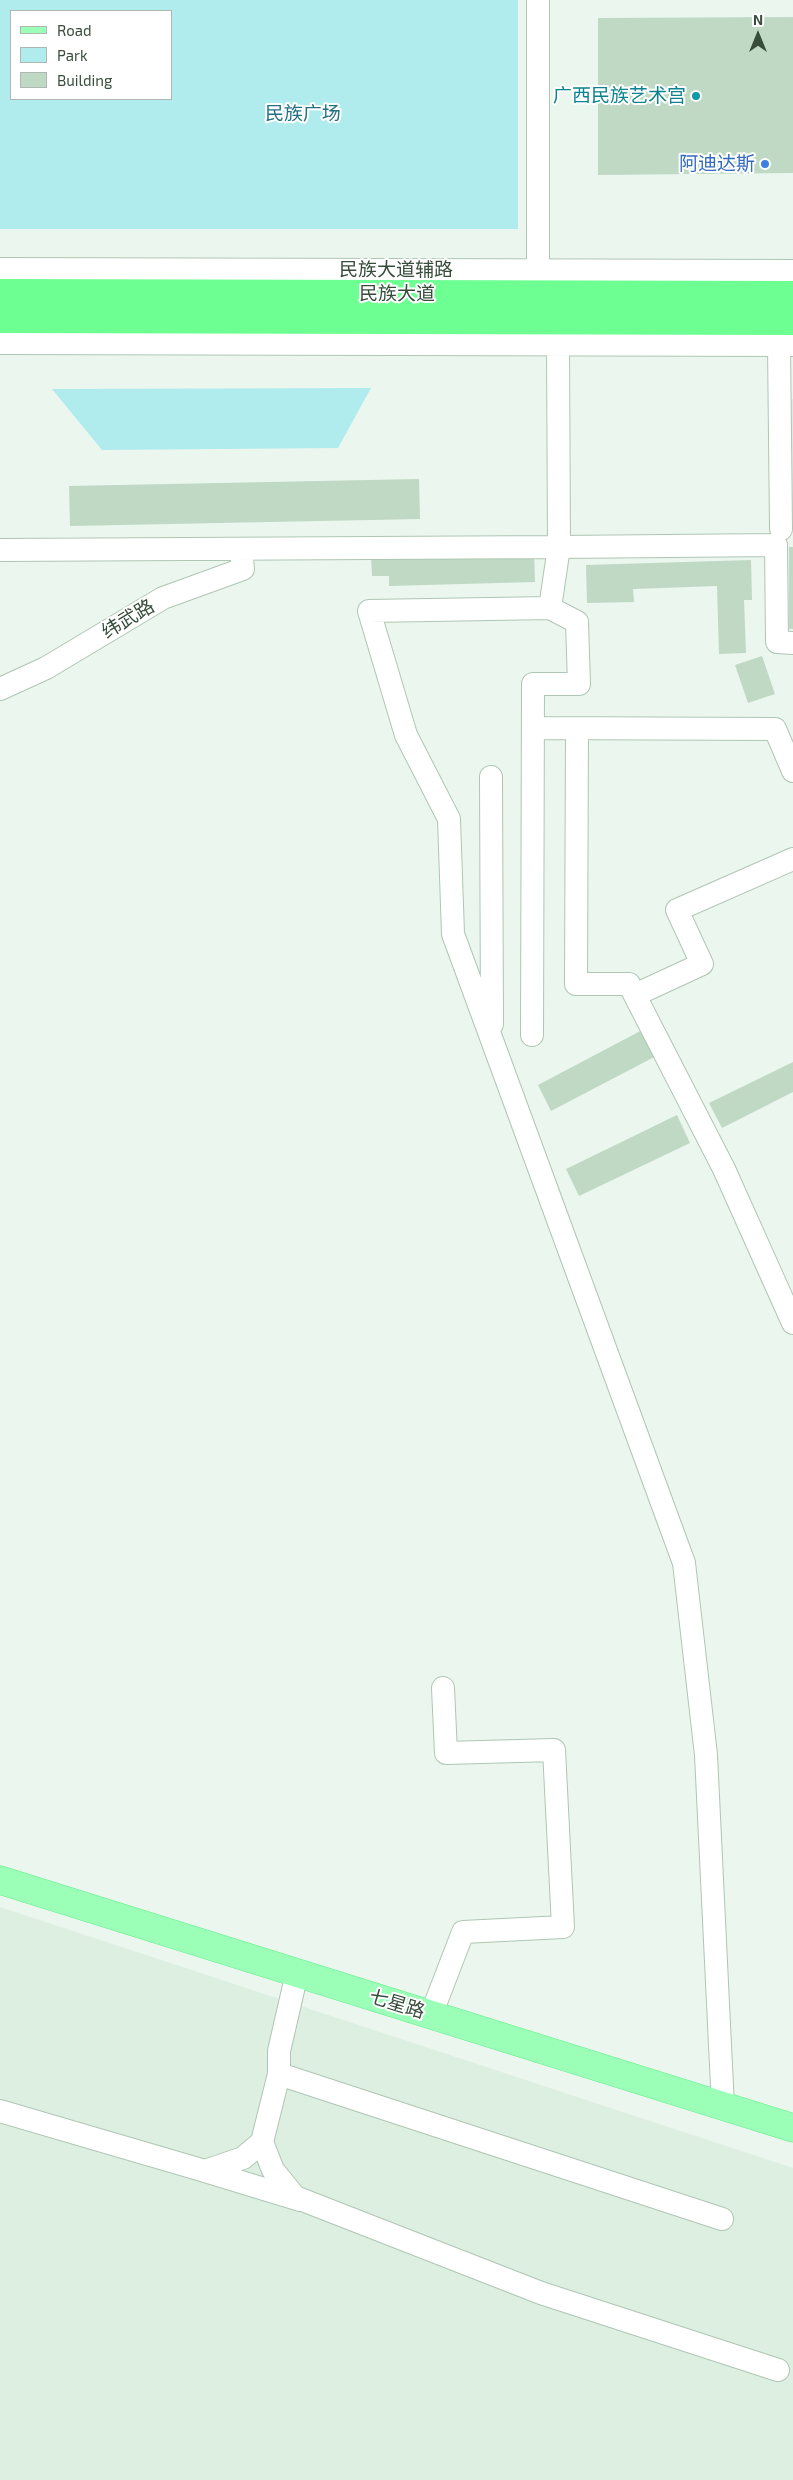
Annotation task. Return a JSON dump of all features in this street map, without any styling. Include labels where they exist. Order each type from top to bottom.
[{"type":"highway","name":"民族大道","points":[[0,293],[793,295]]},
{"type":"highway","name":"民族大道","points":[[0,319],[793,321]]},
{"type":"main road","name":"七星路","points":[[0,1880],[793,2128]]},
{"type":"street","points":[[538,0],[538,271]]},
{"type":"street","name":"民族大道辅路","points":[[0,269],[793,271]]},
{"type":"street","points":[[0,343],[786,345],[783,534],[777,642],[793,643]]},
{"type":"street","points":[[550,608],[559,548],[558,344]]},
{"type":"street","points":[[0,550],[559,548],[783,534]]},
{"type":"street","name":"纬武路","points":[[0,689],[46,668],[163,598],[242,569],[242,549]]},
{"type":"street","points":[[532,1035],[533,684],[579,684],[577,622],[550,608],[369,611],[406,735],[449,819],[453,934],[684,1562],[706,1755],[723,2107]]},
{"type":"street","points":[[533,728],[775,729],[793,771]]},
{"type":"street","points":[[577,729],[576,984],[629,984],[724,1169],[793,1323]]},
{"type":"street","points":[[491,777],[492,1040]]},
{"type":"street","points":[[635,995],[702,964],[677,910],[793,859]]},
{"type":"street","points":[[431,2015],[463,1932],[563,1927],[554,1750],[446,1753],[443,1688]]},
{"type":"street","points":[[297,1973],[279,2051],[279,2074],[262,2142],[273,2170],[295,2197],[541,2292],[778,2370]]},
{"type":"street","points":[[279,2074],[722,2219]]},
{"type":"street","points":[[0,2111],[313,2204]]},
{"type":"street","points":[[205,2171],[243,2158],[262,2142]]},
{"type":"shaded area","points":[[789,399],[793,399],[793,514],[790,514]]},
{"type":"shaded area","points":[[0,1907],[793,2168],[793,2480],[0,2480]]},
{"type":"green space","name":"民族广场","points":[[0,0],[518,0],[518,229],[0,229]]},
{"type":"green space","points":[[371,388],[338,448],[102,450],[52,389]]},
{"type":"building","name":"广西民族艺术宫","points":[[793,17],[793,173],[598,175],[598,18]]},
{"type":"building","points":[[419,479],[420,519],[70,526],[69,486]]},
{"type":"building","points":[[789,547],[793,547],[793,629],[789,629]]},
{"type":"building","points":[[534,551],[535,582],[389,586],[389,576],[372,576],[371,555]]},
{"type":"building","points":[[751,560],[752,600],[744,600],[746,653],[719,654],[717,586],[633,589],[634,602],[587,603],[586,565]]},
{"type":"building","points":[[762,656],[775,694],[748,703],[735,665]]},
{"type":"building","points":[[646,1028],[660,1054],[551,1111],[538,1085]]},
{"type":"building","points":[[793,1062],[793,1092],[722,1128],[709,1103]]},
{"type":"building","points":[[677,1115],[690,1143],[579,1196],[566,1169]]},
{"type":"place","name":"广西民族艺术宫","points":[[696,96]]},
{"type":"place","name":"阿迪达斯","points":[[765,164]]}]
